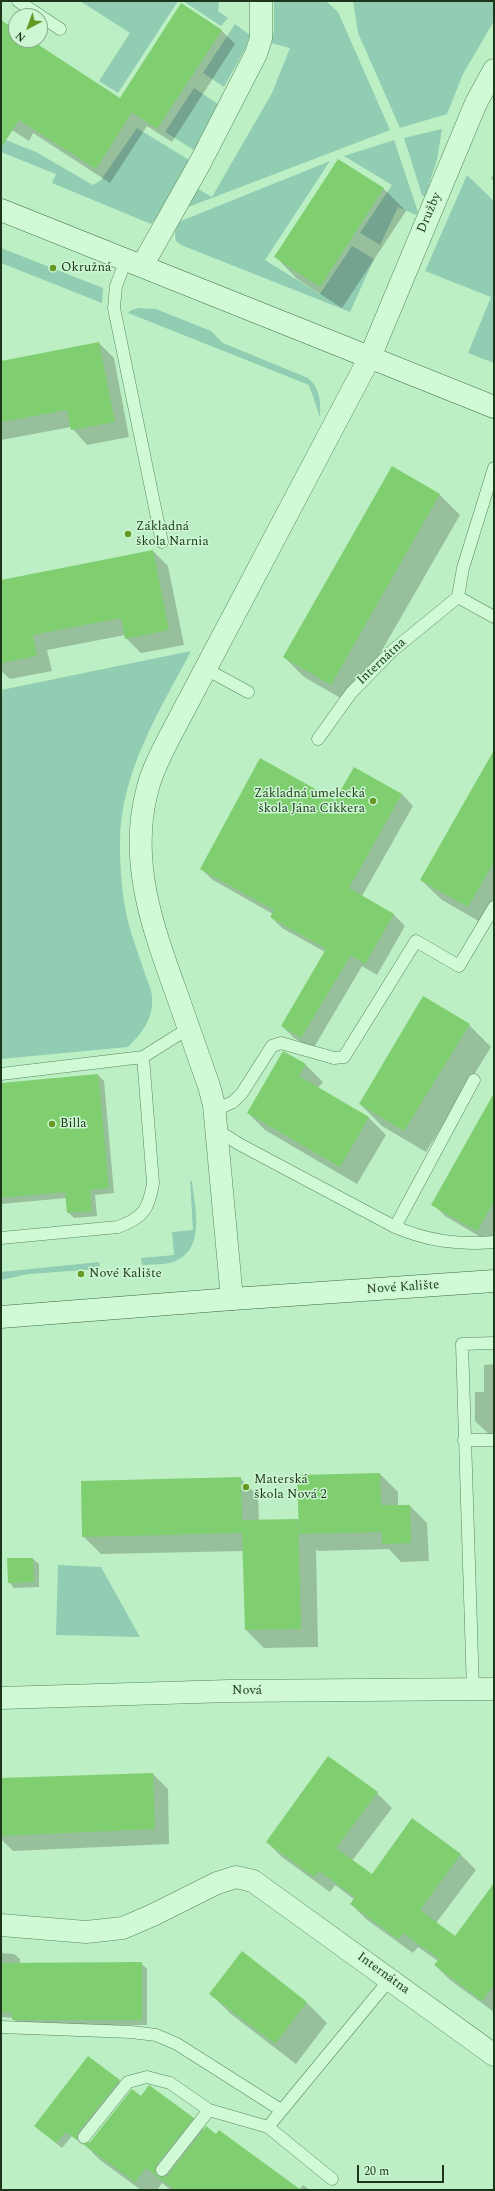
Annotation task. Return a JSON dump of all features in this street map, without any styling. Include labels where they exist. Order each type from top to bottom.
[{"type":"street","points":[[134,263],[201,161],[256,54],[261,38],[261,1]]},
{"type":"street","name":"Družby","points":[[232,1299],[216,1120],[209,1086],[151,923],[141,870],[140,834],[147,790],[155,766],[370,357],[476,103],[494,70]]},
{"type":"street","points":[[1,210],[494,407]]},
{"type":"street","name":"Nové Kalište","points":[[1,1317],[232,1299],[494,1282]]},
{"type":"street","name":"Nová","points":[[1,1698],[229,1691],[484,1690]]},
{"type":"street","name":"Internátna","points":[[1,1925],[86,1932],[123,1928],[153,1915],[217,1883],[236,1877],[253,1881],[272,1893],[494,2055]]},
{"type":"lane","points":[[18,1],[60,29]]},
{"type":"lane","points":[[134,263],[116,286],[114,308],[162,542]]},
{"type":"lane","points":[[494,468],[463,568],[458,597],[494,617]]},
{"type":"lane","name":"Internátna","points":[[318,738],[351,692],[392,651],[458,597]]},
{"type":"lane","points":[[206,670],[248,692]]},
{"type":"lane","points":[[494,906],[459,966],[416,941],[344,1057],[334,1058],[281,1043],[272,1046],[242,1093],[216,1120],[239,1144],[394,1227],[417,1237],[464,1244],[494,1242]]},
{"type":"lane","points":[[1,1074],[143,1057],[189,1028]]},
{"type":"lane","points":[[1,1238],[118,1227],[133,1221],[143,1213],[150,1199],[153,1183],[143,1057]]},
{"type":"lane","points":[[394,1227],[474,1080]]},
{"type":"lane","points":[[484,1690],[464,1440],[462,1344],[494,1343]]},
{"type":"lane","points":[[464,1440],[494,1440]]},
{"type":"lane","points":[[268,2127],[390,1979]]},
{"type":"lane","points":[[1,2027],[131,2032],[156,2036],[177,2044],[281,2110]]},
{"type":"lane","points":[[84,2137],[128,2082],[147,2077],[170,2083],[209,2110],[268,2127],[332,2179]]},
{"type":"lane","points":[[162,2170],[209,2110]]},
{"type":"green space","points":[[80,1],[178,1],[118,93],[99,81],[130,33]]},
{"type":"green space","points":[[183,1],[219,1],[218,11],[228,18],[221,26]]},
{"type":"green space","points":[[274,1],[326,1],[338,12],[390,130],[183,209],[195,187],[212,197],[272,93],[290,48],[271,43],[274,31]]},
{"type":"green space","points":[[353,1],[494,1],[494,21],[463,74],[447,114],[400,128],[358,33]]},
{"type":"green space","points":[[235,24],[250,35],[245,49],[224,87],[203,73]]},
{"type":"green space","points":[[194,88],[218,104],[194,150],[165,132]]},
{"type":"green space","points":[[137,128],[189,160],[158,216],[151,224],[52,183],[56,174],[1,152],[1,138],[36,152],[93,185],[101,180]]},
{"type":"green space","points":[[442,129],[437,160],[425,197],[422,195],[404,138]]},
{"type":"green space","points":[[394,140],[418,212],[416,215],[398,207],[380,245],[360,233],[392,185],[344,156]]},
{"type":"green space","points":[[330,161],[265,260],[320,294],[352,246],[374,259],[350,312],[181,245],[176,241],[175,235],[177,226],[181,221]]},
{"type":"green space","points":[[467,175],[494,201],[494,363],[468,353],[491,297],[425,271]]},
{"type":"green space","points":[[1,248],[103,288],[102,303],[1,263]]},
{"type":"green space","points":[[139,308],[156,309],[211,331],[223,343],[308,378],[315,386],[319,396],[320,417],[309,385],[128,313],[131,310]]},
{"type":"green space","points":[[191,651],[154,720],[134,768],[122,817],[120,853],[126,912],[152,997],[151,1012],[146,1025],[128,1047],[1,1059],[1,690]]},
{"type":"green space","points":[[190,1180],[192,1182],[195,1204],[196,1228],[194,1240],[189,1250],[182,1258],[170,1263],[142,1265],[141,1258],[174,1255],[172,1232],[193,1230]]},
{"type":"green space","points":[[99,1262],[100,1269],[28,1274],[1,1280],[1,1272]]},
{"type":"green space","points":[[58,1565],[101,1567],[140,1637],[56,1635]]},
{"type":"building","points":[[181,3],[222,30],[157,129],[132,112],[96,169],[19,120],[1,148],[1,20],[8,25],[8,48],[43,48],[120,98]]},
{"type":"building","points":[[338,159],[384,188],[320,287],[274,257]]},
{"type":"building","points":[[99,342],[115,422],[71,430],[67,410],[1,422],[1,361]]},
{"type":"building","points":[[392,466],[440,494],[331,685],[283,657]]},
{"type":"building","points":[[153,550],[169,630],[125,639],[121,618],[33,635],[37,656],[1,663],[1,580]]},
{"type":"building","points":[[494,750],[494,862],[468,907],[420,880]]},
{"type":"building","points":[[260,758],[335,800],[354,767],[402,794],[349,888],[394,914],[365,964],[351,955],[301,1038],[281,1026],[326,949],[270,917],[274,910],[200,869]]},
{"type":"building","points":[[423,996],[470,1024],[404,1131],[359,1104]]},
{"type":"building","points":[[283,1051],[306,1064],[299,1076],[369,1117],[340,1167],[247,1113]]},
{"type":"building","name":"Billa","points":[[98,1074],[109,1188],[90,1190],[92,1211],[67,1213],[65,1192],[1,1198],[1,1083]]},
{"type":"building","points":[[494,1093],[494,1202],[477,1231],[431,1205]]},
{"type":"building","points":[[380,1473],[381,1505],[410,1505],[411,1543],[382,1544],[382,1532],[299,1534],[297,1475]]},
{"type":"building","points":[[241,1477],[242,1520],[298,1519],[301,1629],[245,1630],[242,1533],[82,1537],[81,1481]]},
{"type":"building","points":[[7,1558],[33,1558],[34,1582],[8,1583]]},
{"type":"building","points":[[328,1756],[378,1792],[336,1848],[372,1874],[412,1818],[461,1854],[420,1910],[455,1936],[494,1883],[494,1985],[482,2001],[434,1965],[439,1959],[403,1933],[398,1939],[350,1904],[355,1897],[319,1871],[314,1877],[266,1842]]},
{"type":"building","points":[[153,1773],[155,1829],[1,1836],[1,1778]]},
{"type":"building","points":[[242,1951],[307,2002],[275,2044],[209,1994]]},
{"type":"building","points":[[142,1962],[142,2020],[12,2020],[12,2012],[1,2012],[1,1963]]},
{"type":"building","points":[[88,2056],[120,2080],[78,2132],[77,2140],[66,2132],[56,2143],[34,2126]]},
{"type":"building","points":[[149,2085],[194,2118],[156,2165],[155,2172],[158,2176],[164,2177],[168,2175],[206,2126],[216,2134],[219,2130],[301,2190],[175,2190],[146,2168],[135,2182],[83,2144],[90,2142],[132,2089],[141,2096]]},
{"type":"place","name":"Okružná","points":[[53,268]]},
{"type":"place","name":"Základná škola Narnia","points":[[128,534]]},
{"type":"place","name":"Základná umelecká škola Jána Cikkera","points":[[373,801]]},
{"type":"place","name":"Billa","points":[[52,1124]]},
{"type":"place","name":"Nové Kalište","points":[[81,1274]]},
{"type":"place","name":"Materská škola Nová 2","points":[[246,1487]]}]
